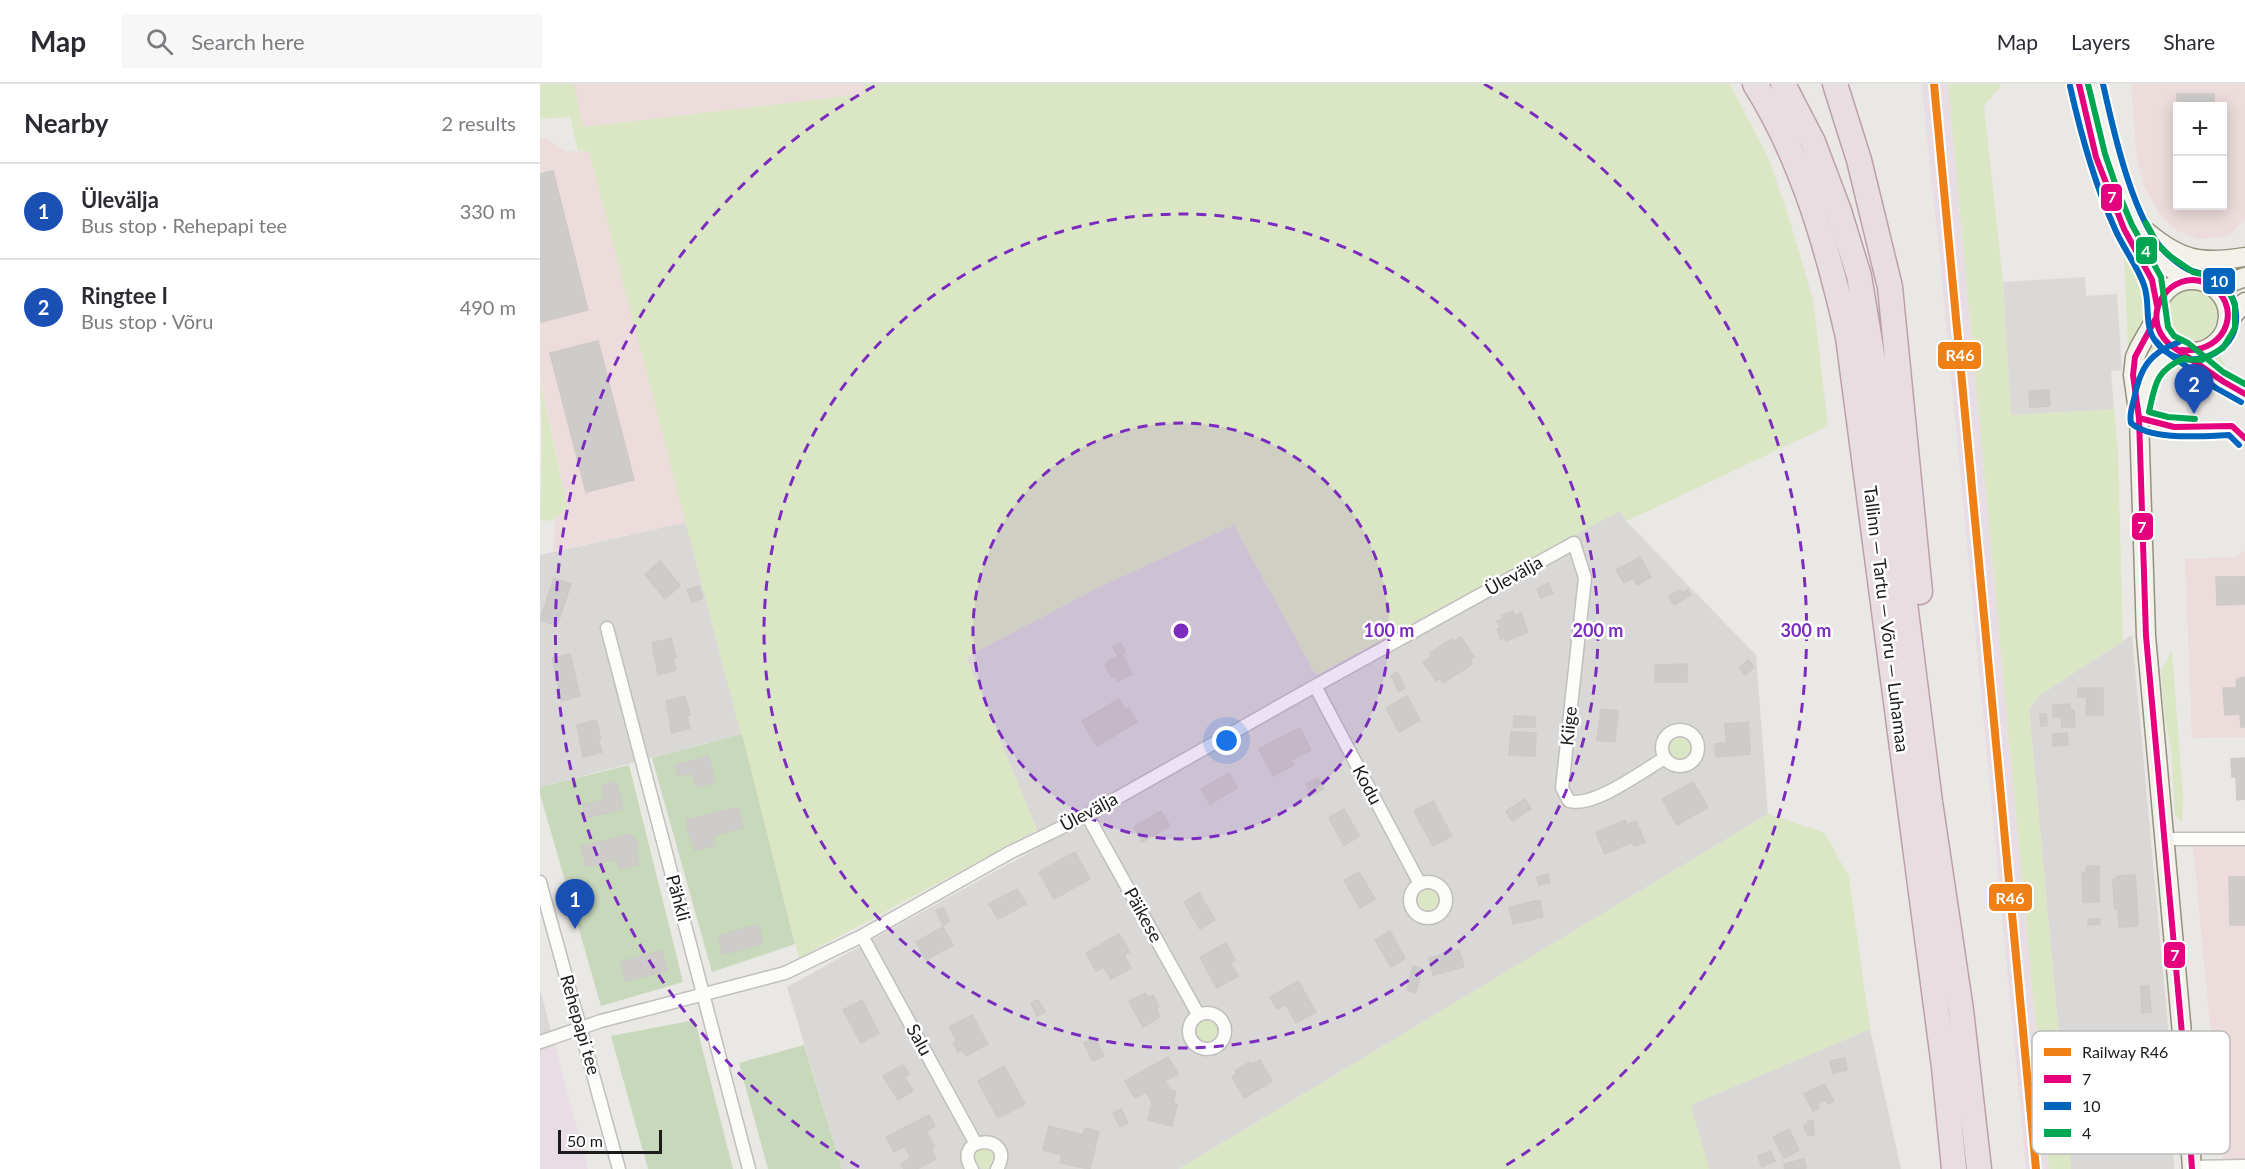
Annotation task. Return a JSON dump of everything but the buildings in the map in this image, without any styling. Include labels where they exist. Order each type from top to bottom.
[{"type":"highway","name":"Tallinn — Tartu — Võru — Luhamaa","points":[[1755,84],[1791,154],[1812,208],[1833,271],[1848,337],[1938,1021],[1954,1169]]},
{"type":"highway","name":"Tallinn — Tartu — Võru — Luhamaa","points":[[1783,84],[1813,142],[1839,211],[1859,276],[1879,396],[1930,802],[1961,1010],[1979,1169]]},
{"type":"highway","points":[[1835,84],[1859,160],[1890,287],[1937,781],[1930,802]]},
{"type":"street","points":[[2079,84],[2100,167],[2124,228],[2152,280],[2156,312],[2163,338],[2182,350],[2194,352],[2211,346],[2220,337],[2227,322],[2245,302]]},
{"type":"street","points":[[2094,84],[2104,131],[2136,223],[2151,250],[2165,264],[2189,280],[2209,285],[2224,285],[2245,277]]},
{"type":"street","points":[[2136,223],[2166,248],[2181,255],[2219,262],[2245,257]]},
{"type":"street","points":[[2182,1031],[2146,636],[2139,418],[2133,375],[2135,357],[2169,288],[2189,280]]},
{"type":"street","points":[[2209,285],[2224,300],[2227,322]]},
{"type":"street","points":[[2139,418],[2144,394],[2153,370],[2160,361],[2182,350]]},
{"type":"street","name":"Ülevälja","points":[[540,1042],[581,1027],[785,973],[862,936],[1009,853],[1087,815],[1574,543]]},
{"type":"street","name":"Kiige","points":[[1574,543],[1585,578],[1562,788],[1569,801],[1576,803],[1585,801],[1599,796],[1665,758]]},
{"type":"street","name":"Pähkli","points":[[607,628],[749,1169]]},
{"type":"street","name":"Kodu","points":[[1315,686],[1420,884]]},
{"type":"street","name":"Päikese","points":[[1087,815],[1198,1014]]},
{"type":"street","points":[[2163,839],[2245,839]]},
{"type":"street","name":"Rehepapi tee","points":[[540,882],[619,1169]]},
{"type":"street","name":"Salu","points":[[862,936],[976,1144]]},
{"type":"street","points":[[972,1169],[968,1158],[969,1152],[976,1144],[987,1142],[997,1147],[1001,1157],[997,1169]]},
{"type":"street","points":[[2192,1168],[2245,1166]]},
{"type":"shaded area","points":[[574,84],[864,84],[864,94],[582,127]]},
{"type":"shaded area","points":[[1921,84],[1948,84],[2036,1031],[2032,1031],[2032,1154],[2048,1154],[2049,1169],[2026,1169],[1939,249]]},
{"type":"shaded area","points":[[2131,84],[2245,84],[2245,219],[2229,236],[2198,239],[2177,231],[2160,215],[2145,188],[2137,161]]},
{"type":"shaded area","points":[[540,138],[546,138],[565,151],[589,152],[687,522],[553,551],[556,518],[567,506],[540,375]]},
{"type":"shaded area","points":[[2085,277],[2086,296],[2117,294],[2122,370],[2111,371],[2114,409],[2011,415],[2003,282]]},
{"type":"shaded area","points":[[1620,510],[1627,522],[1756,655],[1768,814],[1179,1169],[842,1169],[787,987],[1043,845],[966,657],[1099,587],[1234,525],[1316,675]]},
{"type":"shaded area","points":[[687,522],[742,734],[540,787],[540,555]]},
{"type":"shaded area","points":[[2245,551],[2245,737],[2192,738],[2185,559],[2236,557]]},
{"type":"shaded area","points":[[2132,635],[2168,1031],[2058,1031],[2029,709],[2040,695]]},
{"type":"shaded area","points":[[2193,847],[2245,847],[2245,1159],[2223,1159],[2223,1154],[2230,1154],[2230,1031],[2211,1031]]},
{"type":"shaded area","points":[[540,989],[555,1046],[540,1051]]},
{"type":"shaded area","points":[[1870,1029],[1901,1169],[1709,1169],[1690,1105]]},
{"type":"shaded area","points":[[555,1046],[588,1169],[540,1169],[540,1051]]},
{"type":"shaded area","points":[[2070,1154],[2173,1154],[2174,1169],[2071,1169]]},
{"type":"green space","points":[[540,84],[574,84],[583,127],[864,94],[864,84],[1730,84],[1769,159],[1813,300],[1828,426],[1627,521],[1620,511],[1316,675],[1234,525],[1099,587],[966,657],[1037,830],[799,958],[589,152],[578,150],[570,117],[540,119]]},
{"type":"green space","points":[[1948,84],[2002,84],[1984,106],[2003,282],[2011,415],[2114,409],[2118,452],[2123,641],[2040,695],[2029,709],[2058,1031],[2036,1031]]},
{"type":"green space","points":[[2129,254],[2149,292],[2147,309],[2131,350],[2128,346],[2124,256]]},
{"type":"green space","points":[[2183,262],[2239,264],[2243,271],[2228,276],[2212,276],[2181,267]]},
{"type":"green space","points":[[2186,289],[2196,289],[2210,296],[2217,315],[2210,334],[2196,341],[2186,341],[2176,337],[2169,330],[2165,320],[2165,310],[2169,300],[2176,293]]},
{"type":"green space","points":[[2153,340],[2163,350],[2151,362],[2141,356]]},
{"type":"green space","points":[[2218,350],[2225,366],[2218,372],[2203,357]]},
{"type":"green space","points":[[540,380],[567,506],[553,520],[540,520],[542,435]]},
{"type":"green space","points":[[2172,650],[2183,796],[2182,823],[2175,815],[2171,749],[2165,718],[2161,671]]},
{"type":"green space","points":[[742,734],[795,944],[712,972],[652,758]]},
{"type":"green space","points":[[1680,736],[1688,740],[1692,748],[1688,756],[1680,760],[1672,756],[1668,748],[1672,740]]},
{"type":"green space","points":[[629,765],[683,982],[601,1006],[540,794],[540,787]]},
{"type":"green space","points":[[1768,814],[1825,833],[1849,877],[1870,1029],[1691,1105],[1709,1169],[1179,1169]]},
{"type":"green space","points":[[1428,888],[1437,891],[1440,900],[1437,909],[1428,912],[1419,909],[1416,900],[1419,891]]},
{"type":"green space","points":[[695,1020],[733,1169],[648,1169],[611,1036]]},
{"type":"green space","points":[[1207,1020],[1212,1021],[1218,1027],[1218,1037],[1212,1043],[1207,1044],[1202,1043],[1196,1037],[1195,1032],[1196,1027],[1202,1021]]},
{"type":"green space","points":[[804,1045],[842,1169],[768,1169],[739,1063]]},
{"type":"green space","points":[[985,1147],[993,1150],[996,1158],[993,1166],[985,1169],[977,1166],[974,1158],[977,1150]]},
{"type":"green space","points":[[2048,1154],[2070,1154],[2071,1169],[2049,1169]]},
{"type":"rail line","name":"R46","points":[[1934,84],[2032,1126]]},
{"type":"rail line","name":"R46","points":[[2035,1154],[2036,1169]]},
{"type":"transit line","name":"7","points":[[2079,84],[2096,157],[2124,229],[2152,280],[2157,306]]},
{"type":"transit line","name":"4","points":[[2088,84],[2105,154],[2118,192],[2132,225],[2161,277],[2168,327],[2174,336],[2188,343],[2223,372],[2245,384]]},
{"type":"transit line","name":"10","points":[[2070,86],[2094,176],[2107,212],[2144,285],[2148,322],[2152,335],[2164,350],[2174,356],[2184,359],[2206,357],[2225,345],[2232,336],[2236,318],[2233,299],[2219,281],[2181,266],[2154,238],[2134,197],[2126,173],[2103,84]]},
{"type":"transit line","name":"4","points":[[2146,223],[2158,245],[2171,257],[2193,272],[2214,277],[2227,288],[2235,304],[2235,328],[2223,348],[2202,360],[2182,359]]},
{"type":"transit line","name":"7","points":[[2182,350],[2198,349],[2211,344],[2221,335],[2226,325],[2228,313],[2225,302],[2218,291],[2206,283],[2193,280],[2181,282],[2171,288],[2163,297],[2158,308],[2156,320],[2160,332],[2169,344],[2245,394]]},
{"type":"transit line","name":"7","points":[[2156,318],[2135,357],[2133,375],[2139,418],[2146,636],[2182,1031]]},
{"type":"transit line","name":"10","points":[[2155,340],[2164,350],[2216,388],[2241,402]]},
{"type":"transit line","name":"10","points":[[2179,342],[2160,351],[2143,370],[2136,388],[2130,417],[2131,423],[2140,429],[2164,435],[2229,435],[2239,445]]},
{"type":"transit line","name":"4","points":[[2185,358],[2162,373],[2155,386],[2149,412],[2168,417],[2195,419]]},
{"type":"transit line","name":"7","points":[[2139,418],[2174,427],[2232,426],[2245,438]]},
{"type":"transit line","name":"7","points":[[2191,1154],[2192,1169]]},
{"type":"place","name":"Ringtee I","points":[[2194,414]]},
{"type":"place","name":"Ülevälja","points":[[575,929]]}]
